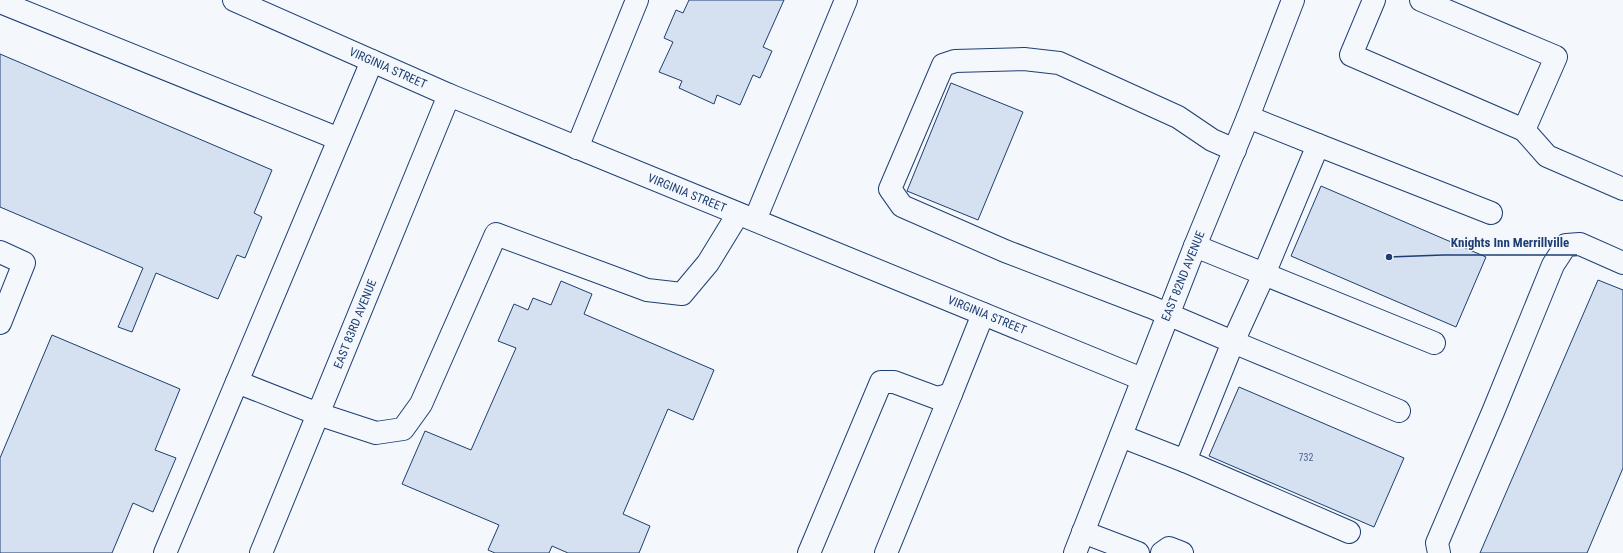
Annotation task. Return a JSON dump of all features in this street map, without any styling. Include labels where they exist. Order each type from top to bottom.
[{"type":"street","name":"VIRGINIA STREET","points":[[234,0],[448,95],[1142,379]]},
{"type":"street","points":[[577,148],[637,0]]},
{"type":"street","points":[[237,382],[318,414],[376,433],[402,429],[421,404],[496,234],[647,290],[682,294],[746,217],[846,0]]},
{"type":"street","name":"EAST 82ND AVENUE","points":[[1075,553],[1122,436],[1142,379],[1235,150],[1293,0]]},
{"type":"street","points":[[1374,0],[1351,55],[1524,130],[1547,156],[1623,189]]},
{"type":"street","points":[[1421,0],[1556,57],[1524,130]]},
{"type":"street","points":[[0,2],[339,139]]},
{"type":"street","points":[[1235,150],[1212,140],[1178,117],[1059,63],[1024,59],[955,61],[943,65],[890,189],[902,206],[1005,251],[1151,307],[1399,411]]},
{"type":"street","points":[[165,553],[372,61]]},
{"type":"street","name":"EAST 83RD AVENUE","points":[[260,553],[448,95]]},
{"type":"street","points":[[1248,117],[1491,213]]},
{"type":"street","points":[[1184,462],[1233,342],[1264,274],[1318,145]]},
{"type":"street","points":[[1439,553],[1437,543],[1493,412],[1553,265],[1566,245],[1580,244],[1623,263]]},
{"type":"street","points":[[1195,246],[1434,343]]},
{"type":"street","points":[[0,252],[24,263],[0,323]]},
{"type":"street","points":[[886,553],[983,314]]},
{"type":"street","points":[[809,553],[881,382],[894,382],[937,398],[951,394]]},
{"type":"street","points":[[1122,436],[1349,532]]},
{"type":"street","points":[[1083,532],[1138,553]]},
{"type":"street","points":[[1162,553],[1169,548],[1182,553]]},
{"type":"building","points":[[689,0],[784,0],[763,47],[772,51],[760,78],[753,75],[740,105],[717,95],[714,104],[679,88],[682,81],[659,72],[673,42],[664,38],[676,10],[683,13]]},
{"type":"building","points":[[0,54],[272,170],[254,213],[262,217],[245,258],[237,255],[218,299],[156,273],[132,332],[118,327],[143,268],[0,207]]},
{"type":"building","points":[[951,83],[1023,112],[978,220],[907,191]]},
{"type":"building","points":[[1321,186],[1486,257],[1456,327],[1291,256]]},
{"type":"building","points":[[1598,280],[1623,290],[1623,468],[1587,553],[1480,553]]},
{"type":"building","points":[[561,281],[592,294],[584,314],[714,370],[693,420],[668,409],[623,514],[650,526],[639,553],[568,553],[552,546],[549,553],[495,553],[488,550],[499,525],[402,484],[425,431],[471,450],[516,348],[498,341],[514,304],[528,310],[533,298],[551,305]]},
{"type":"building","points":[[52,335],[180,389],[155,450],[176,458],[153,512],[133,503],[112,553],[0,553],[0,458]]},
{"type":"building","points":[[1239,387],[1404,458],[1374,527],[1209,456]]},
{"type":"place","name":"Knights Inn Merrillville","points":[[1389,257]]}]
